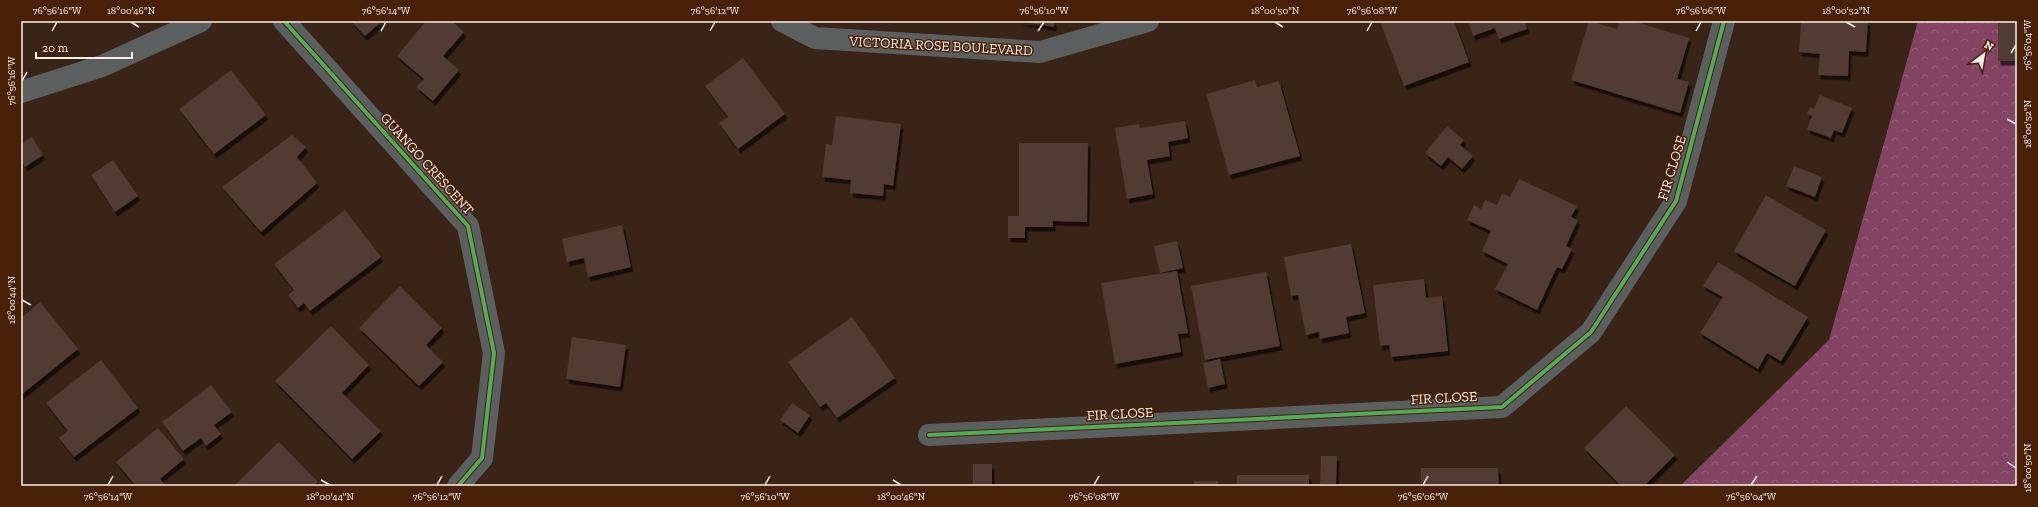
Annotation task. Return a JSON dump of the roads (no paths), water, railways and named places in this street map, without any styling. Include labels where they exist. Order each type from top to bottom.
[{"type":"street","points":[[21,92],[102,66],[201,21]]},
{"type":"street","name":"GUANGO CRESCENT","points":[[284,21],[468,226],[494,353],[482,458],[458,486]]},
{"type":"street","name":"VICTORIA ROSE BOULEVARD","points":[[782,21],[815,38],[1040,52],[1148,21]]},
{"type":"street","name":"FIR CLOSE","points":[[929,435],[1502,406],[1591,332],[1676,201],[1724,21]]}]
